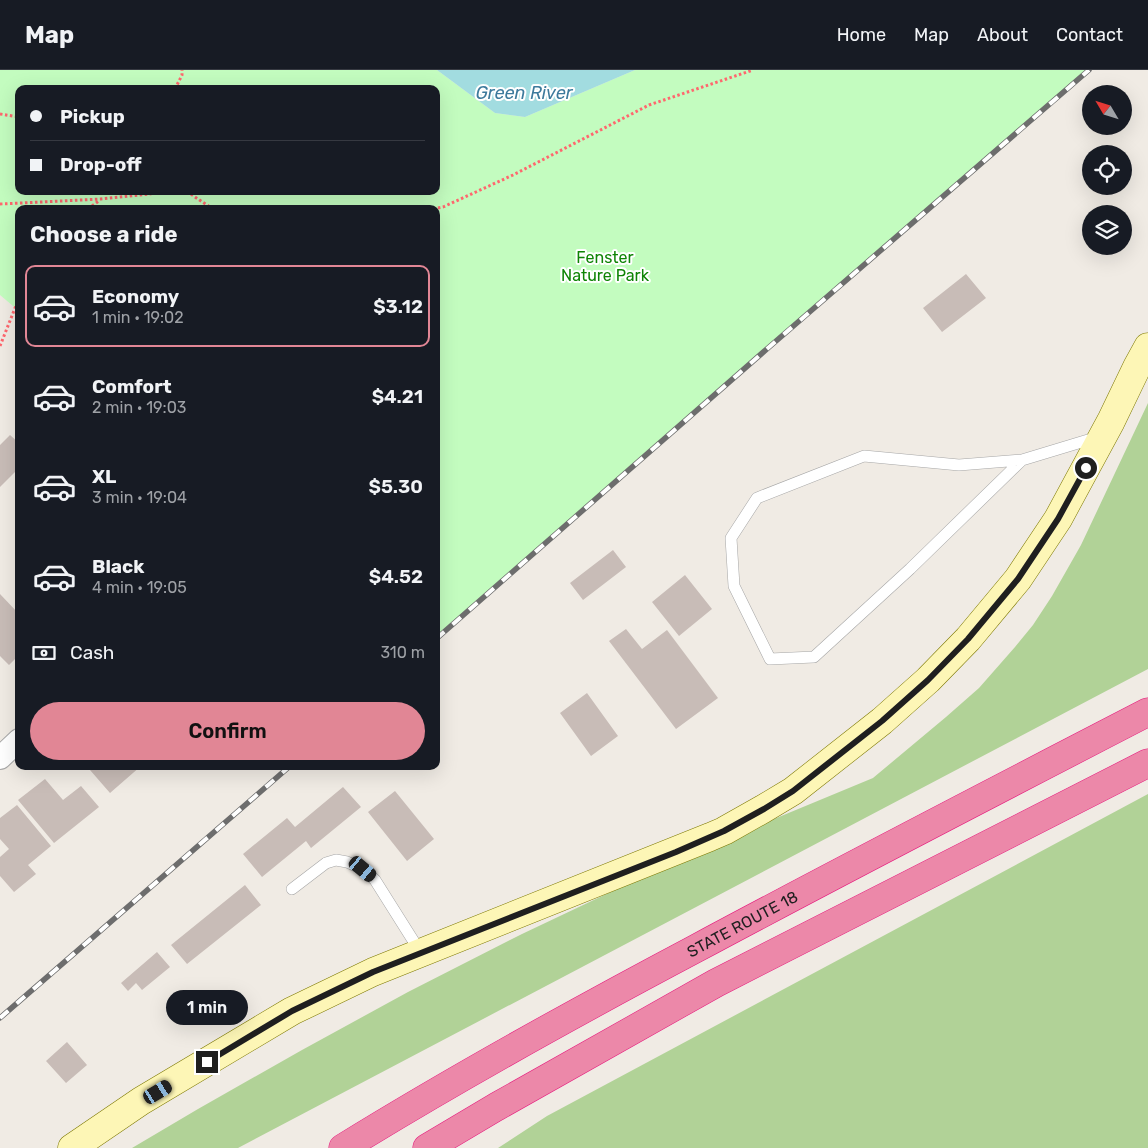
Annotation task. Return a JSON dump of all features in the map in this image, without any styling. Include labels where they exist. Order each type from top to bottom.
[{"type":"highway","name":"STATE ROUTE 18","points":[[343,1148],[501,1054],[635,981],[1148,712]]},
{"type":"highway","points":[[427,1148],[496,1106],[716,984],[1148,763]]},
{"type":"main road","points":[[72,1148],[141,1102],[292,1011],[373,972],[724,831],[793,791],[882,721],[928,680],[968,639],[1018,579],[1058,519],[1148,347]]},
{"type":"street","points":[[0,758],[15,744]]},
{"type":"lane","points":[[1022,460],[910,569],[814,657],[770,658],[734,586],[731,538],[757,498],[864,456],[959,465],[1022,460],[1102,436]]},
{"type":"lane","points":[[292,889],[326,863],[336,860],[347,862],[363,869],[375,880],[421,953]]},
{"type":"path","points":[[177,85],[182,75],[182,70]]},
{"type":"path","points":[[440,208],[513,174],[649,105],[753,70]]},
{"type":"path","points":[[0,114],[15,116]]},
{"type":"path","points":[[0,204],[101,199],[139,195]]},
{"type":"path","points":[[193,195],[208,205]]},
{"type":"path","points":[[93,205],[101,199]]},
{"type":"path","points":[[0,346],[15,308]]},
{"type":"green space","name":"Fenster Nature Park","points":[[0,70],[437,70],[495,113],[525,117],[635,70],[1089,70],[440,635],[440,205],[15,205],[15,308],[0,295]]},
{"type":"green space","points":[[1148,403],[1148,669],[238,1148],[132,1148],[302,1050],[408,992],[522,934],[638,879],[755,827],[873,778],[979,688],[1033,625],[1081,545]]},
{"type":"green space","points":[[1148,794],[1148,1148],[498,1148],[547,1116]]},
{"type":"water","name":"Green River","points":[[437,70],[635,70],[525,117],[495,113]]},
{"type":"building","points":[[966,274],[986,298],[942,332],[923,308]]},
{"type":"building","points":[[10,435],[15,439],[15,472],[0,487],[0,445]]},
{"type":"building","points":[[613,550],[626,567],[583,600],[570,583]]},
{"type":"building","points":[[685,575],[712,609],[679,636],[652,602]]},
{"type":"building","points":[[0,594],[15,610],[15,659],[9,665],[0,656]]},
{"type":"building","points":[[626,629],[642,649],[667,630],[718,698],[676,729],[609,641]]},
{"type":"building","points":[[587,693],[618,736],[591,756],[560,713]]},
{"type":"building","points":[[90,770],[136,770],[110,793]]},
{"type":"building","points":[[45,779],[63,800],[81,786],[99,807],[54,843],[18,800]]},
{"type":"building","points":[[343,787],[361,807],[311,848],[306,841],[262,877],[243,854],[287,818],[295,827]]},
{"type":"building","points":[[395,791],[434,839],[407,861],[368,812]]},
{"type":"building","points":[[17,805],[51,846],[28,865],[36,874],[14,892],[0,876],[0,857],[9,849],[0,839],[0,818]]},
{"type":"building","points":[[245,885],[261,905],[187,964],[171,945]]},
{"type":"building","points":[[157,952],[170,967],[142,990],[136,983],[128,991],[121,983]]},
{"type":"building","points":[[67,1042],[87,1065],[66,1083],[46,1061]]},
{"type":"railway","points":[[440,635],[1089,70]]},
{"type":"railway","points":[[0,1018],[285,770]]},
{"type":"route","points":[[207,1062],[292,1011],[373,972],[676,852],[724,831],[793,791],[882,721],[928,680],[968,639],[1018,579],[1058,519],[1086,468]]}]
